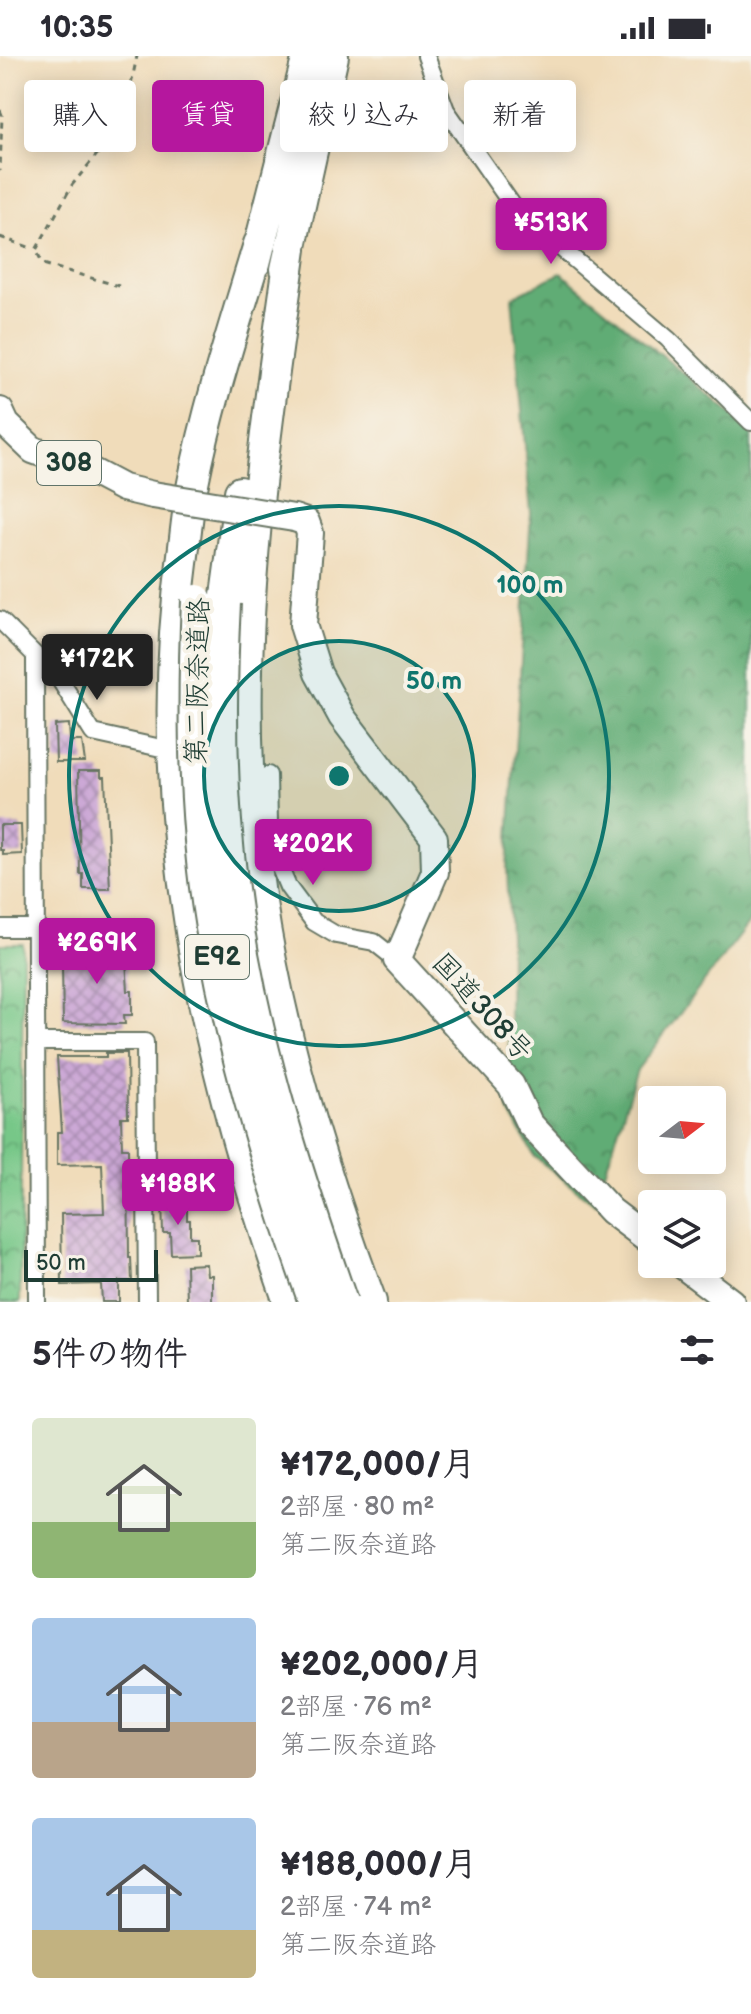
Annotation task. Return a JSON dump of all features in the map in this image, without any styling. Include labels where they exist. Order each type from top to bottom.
[{"type":"highway","name":"第二阪奈道路","points":[[308,56],[259,244],[210,489],[211,601],[222,659],[223,772],[230,868],[240,938],[277,1098],[342,1302]]},
{"type":"highway","name":"第二阪奈道路","points":[[314,1302],[252,1107],[214,944],[199,828],[194,686],[333,56]]},
{"type":"highway","points":[[259,244],[214,394],[192,485],[176,600],[171,717],[184,890],[204,1004],[241,1152],[289,1302]]},
{"type":"highway","points":[[291,249],[259,482],[247,662],[248,770],[265,933],[288,1039],[316,1144],[371,1302]]},
{"type":"highway","name":"国道308号","points":[[0,411],[6,424],[33,450],[89,470],[123,488],[306,522],[310,533],[303,625],[318,673],[342,717],[434,838],[435,872],[397,960],[511,1085],[529,1123],[611,1211],[638,1231]]},
{"type":"highway","points":[[699,1278],[731,1302]]},
{"type":"street","points":[[426,56],[446,110],[515,209],[668,339],[751,422]]},
{"type":"street","points":[[0,620],[60,680],[93,733],[161,748]]},
{"type":"street","points":[[35,657],[37,1302]]},
{"type":"street","points":[[268,775],[269,823],[274,854],[288,887],[314,922],[336,935],[374,942],[397,960]]},
{"type":"street","points":[[0,928],[36,928]]},
{"type":"street","points":[[36,1042],[145,1042],[147,1302]]},
{"type":"path","points":[[36,250],[72,185],[104,146],[131,85],[137,56]]},
{"type":"path","points":[[0,110],[0,171]]},
{"type":"path","points":[[0,237],[36,250],[43,264],[119,286]]},
{"type":"green space","points":[[561,273],[728,410],[751,435],[751,920],[637,1070],[595,1204],[535,1157],[508,1110],[510,938],[507,868],[531,514],[512,297]]},
{"type":"green space","points":[[0,944],[23,944],[20,1302],[0,1302]]},
{"type":"building","points":[[69,724],[70,741],[82,741],[85,762],[56,762],[55,725]]},
{"type":"building","points":[[78,771],[101,771],[101,777],[105,777],[110,889],[83,889]]},
{"type":"building","points":[[0,825],[21,825],[22,854],[3,855],[3,850],[0,850]]},
{"type":"building","points":[[102,944],[125,944],[132,1015],[124,1015],[125,1024],[63,1023],[62,963],[70,963],[70,950],[102,949]]},
{"type":"building","points":[[106,1053],[127,1053],[128,1117],[121,1117],[122,1148],[128,1148],[132,1281],[119,1281],[119,1302],[102,1302],[101,1284],[62,1285],[61,1214],[104,1213],[102,1164],[57,1165],[57,1132],[62,1132],[57,1057],[106,1057]]},
{"type":"building","points":[[183,1198],[187,1220],[190,1220],[190,1237],[197,1237],[197,1253],[171,1254],[170,1233],[163,1233],[162,1199]]},
{"type":"building","points":[[206,1264],[207,1275],[212,1275],[212,1301],[187,1302],[186,1265]]}]
